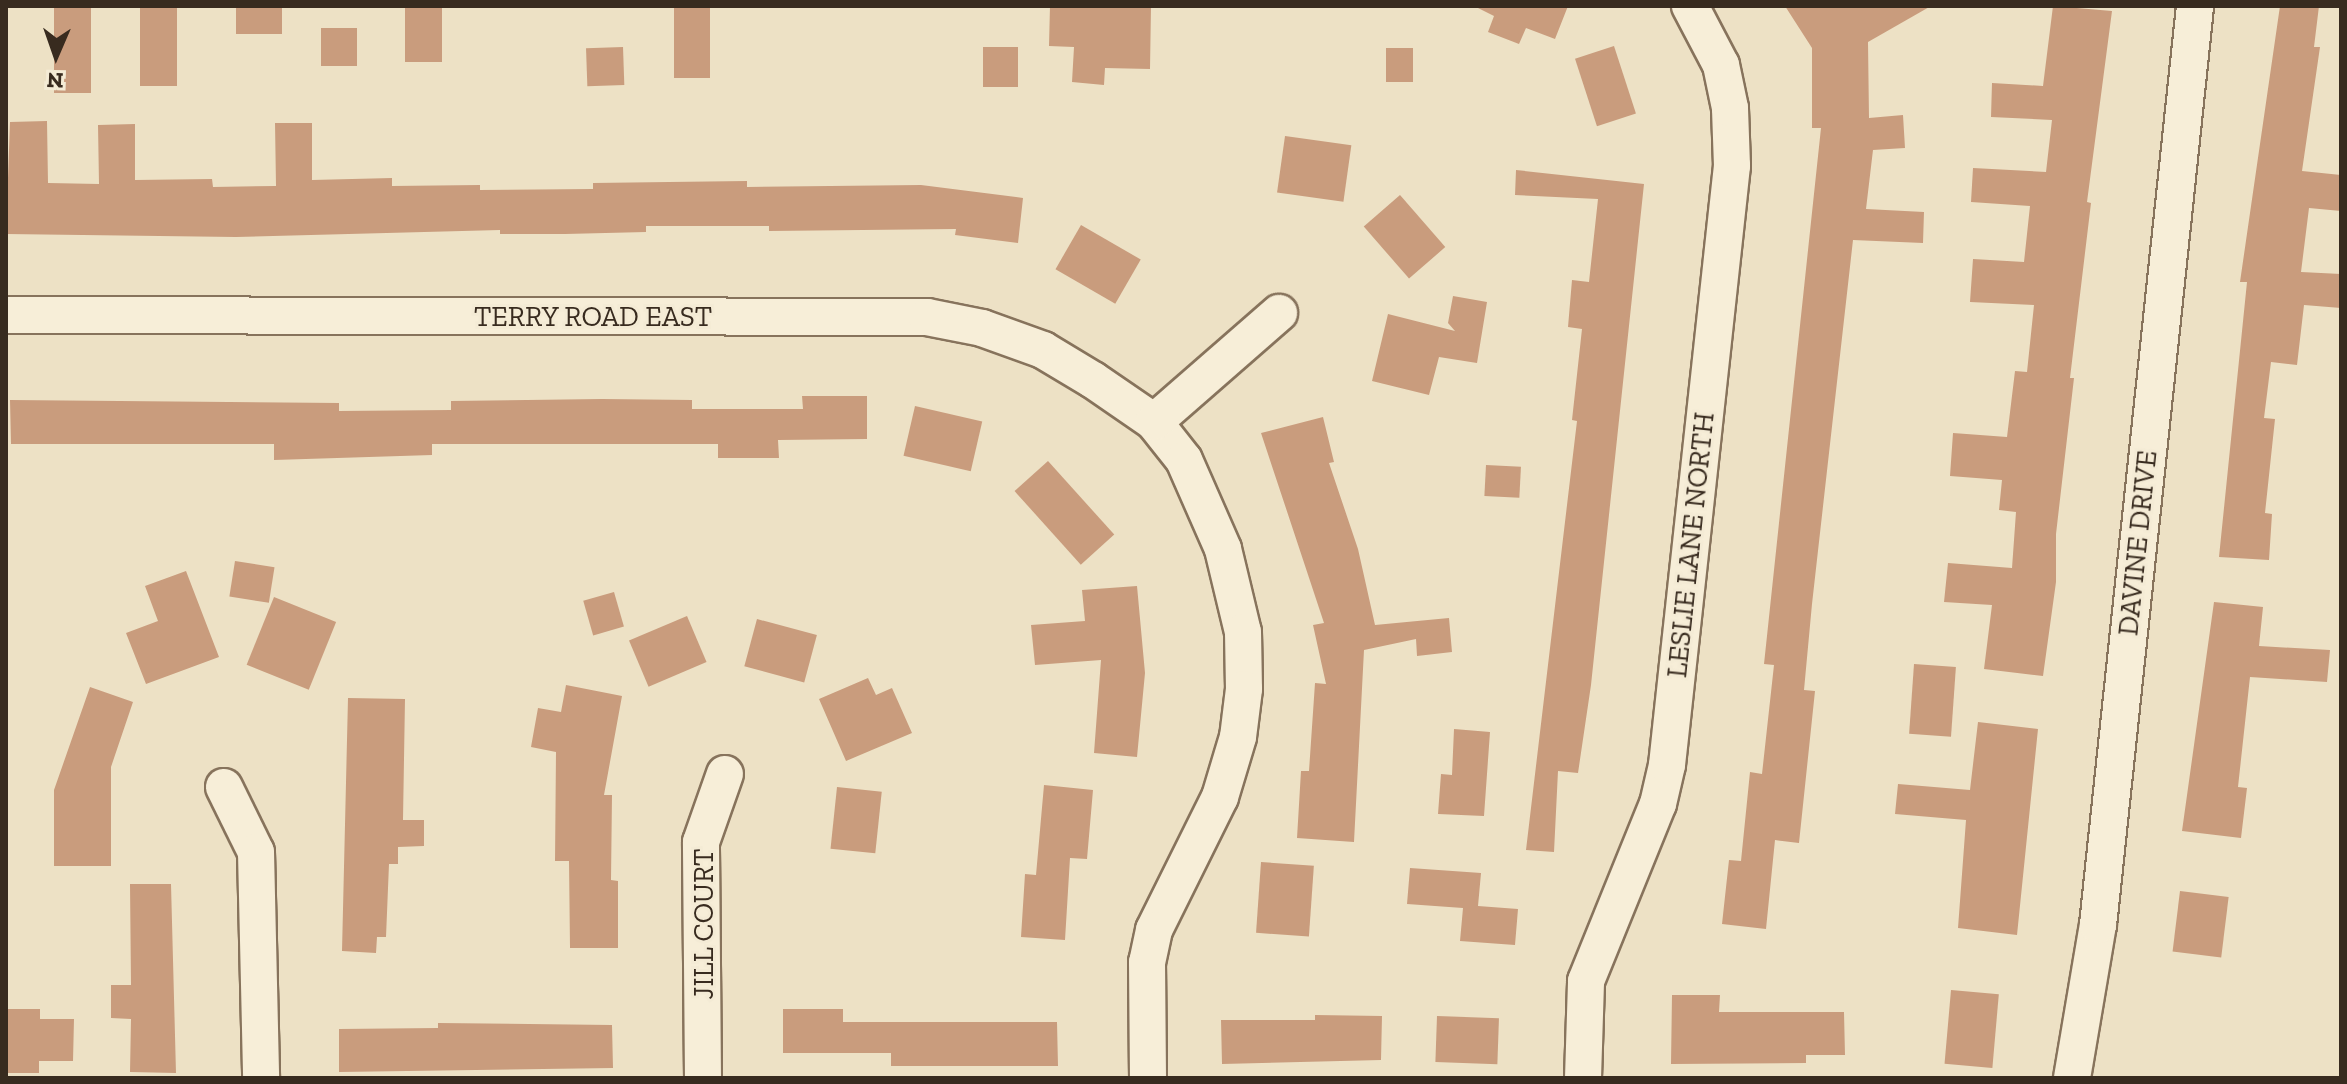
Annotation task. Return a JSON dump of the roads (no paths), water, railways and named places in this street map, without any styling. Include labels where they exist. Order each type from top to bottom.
[{"type":"street","name":"LESLIE LANE NORTH","points":[[1583,1078],[1586,981],[1658,804],[1667,765],[1732,166],[1730,108],[1721,65],[1690,6]]},
{"type":"street","name":"DAVINE DRIVE","points":[[2072,1078],[2098,925],[2195,6]]},
{"type":"street","points":[[1154,422],[1279,313]]},
{"type":"street","name":"TERRY ROAD EAST","points":[[6,315],[927,317],[982,328],[1043,350],[1154,422],[1184,460],[1223,549],[1243,632],[1244,689],[1238,737],[1220,797],[1154,930],[1147,962],[1148,1078]]},
{"type":"street","name":"JILL COURT","points":[[703,1078],[701,842],[725,774]]},
{"type":"street","points":[[224,787],[256,852],[261,1078]]}]
